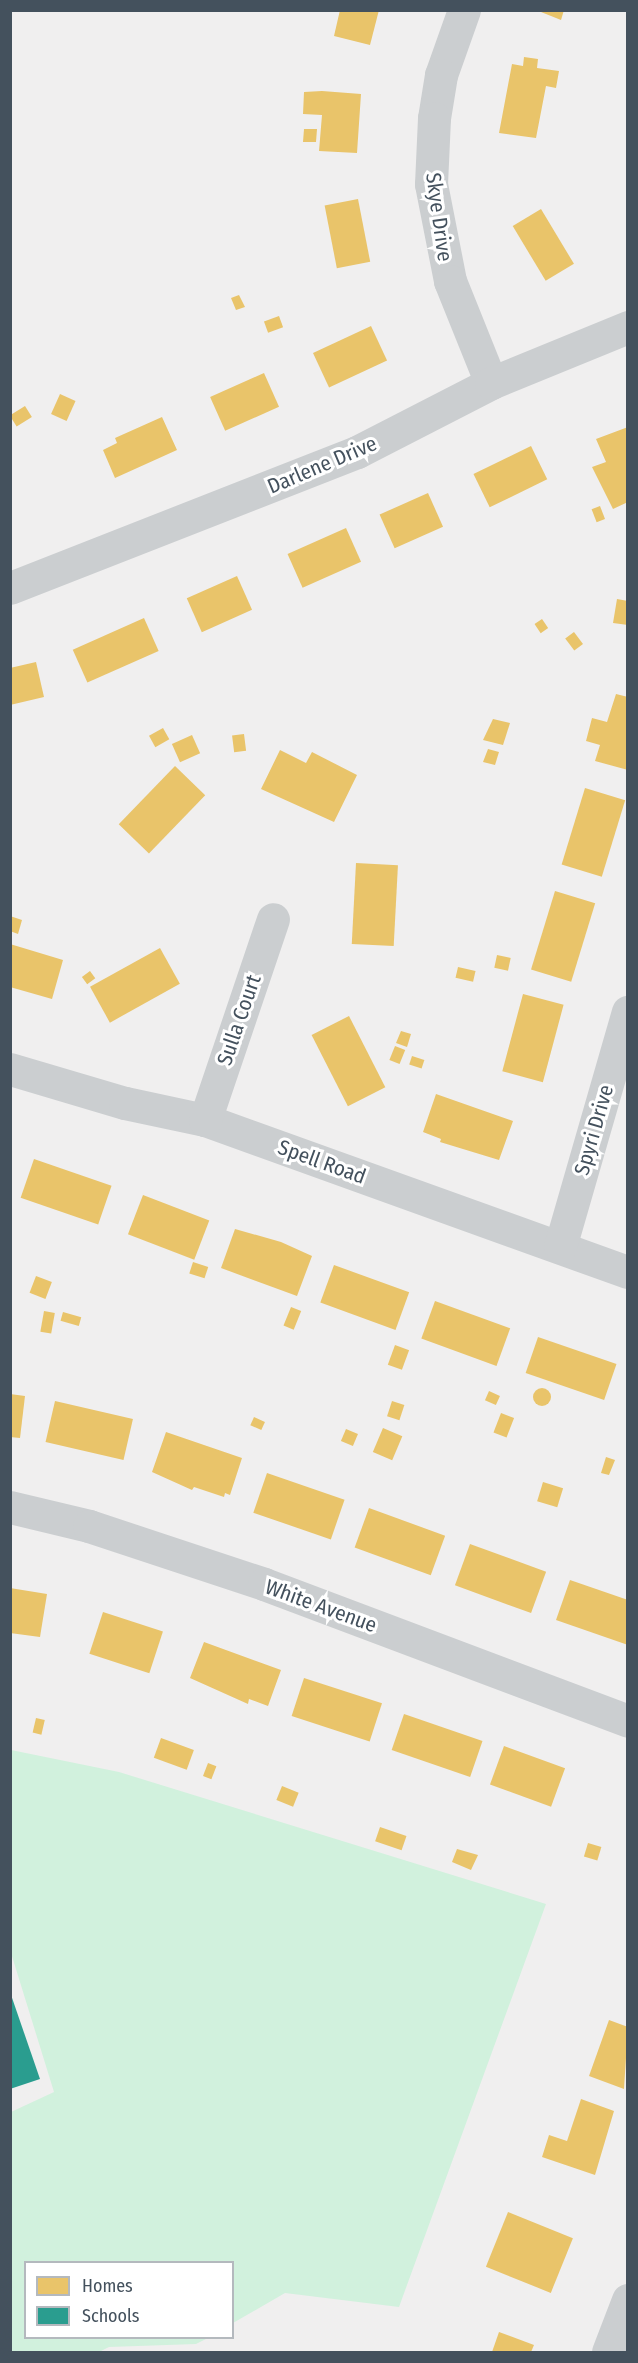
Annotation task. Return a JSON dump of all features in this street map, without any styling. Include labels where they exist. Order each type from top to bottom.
[{"type":"street","name":"Skye Drive","points":[[464,10],[441,75],[433,129],[431,184],[450,281],[491,383]]},
{"type":"street","name":"Darlene Drive","points":[[10,588],[357,452],[491,383],[627,327]]},
{"type":"street","name":"Sulla Court","points":[[205,1120],[273,919]]},
{"type":"street","name":"Spyri Drive","points":[[560,1247],[627,1012]]},
{"type":"street","name":"Spell Road","points":[[10,1070],[125,1103],[205,1120],[627,1272]]},
{"type":"street","name":"White Avenue","points":[[10,1507],[89,1526],[264,1584],[627,1720]]},
{"type":"street","points":[[608,2352],[627,2300]]},
{"type":"green space","points":[[11,1750],[119,1772],[546,1904],[399,2307],[285,2293],[234,2322],[234,2261],[24,2261],[24,2339],[206,2339],[196,2344],[109,2347],[99,2352],[11,2352],[11,2112],[54,2092],[11,1953]]},
{"type":"building: Homes","points":[[340,10],[379,10],[370,45],[334,36]]},
{"type":"building: Homes","points":[[536,10],[564,10],[561,20]]},
{"type":"building: Homes","points":[[524,57],[538,59],[537,68],[559,71],[556,88],[546,86],[536,138],[499,133],[512,64],[523,66]]},
{"type":"building: Homes","points":[[304,92],[361,94],[357,153],[319,151],[322,115],[303,114]]},
{"type":"building: Homes","points":[[304,129],[317,129],[316,142],[303,142]]},
{"type":"building: Homes","points":[[358,199],[370,262],[337,268],[325,205]]},
{"type":"building: Homes","points":[[541,209],[574,264],[546,281],[513,226]]},
{"type":"building: Homes","points":[[239,295],[245,307],[236,310],[231,298]]},
{"type":"building: Homes","points":[[279,316],[283,327],[268,333],[264,321]]},
{"type":"building: Homes","points":[[371,326],[387,360],[329,387],[313,353]]},
{"type":"building: Homes","points":[[264,373],[279,407],[225,431],[210,397]]},
{"type":"building: Homes","points":[[60,394],[76,401],[67,421],[51,414]]},
{"type":"building: Homes","points":[[25,406],[32,417],[17,427],[10,415]]},
{"type":"building: Homes","points":[[162,417],[177,450],[115,478],[103,450],[117,443],[115,438]]},
{"type":"building: Homes","points":[[628,427],[628,502],[613,509],[592,467],[606,462],[596,439]]},
{"type":"building: Homes","points":[[531,446],[547,479],[490,507],[473,474]]},
{"type":"building: Homes","points":[[428,493],[443,527],[395,548],[380,515]]},
{"type":"building: Homes","points":[[600,506],[605,519],[597,522],[592,509]]},
{"type":"building: Homes","points":[[346,528],[361,562],[303,588],[288,554]]},
{"type":"building: Homes","points":[[237,576],[252,610],[202,632],[187,598]]},
{"type":"building: Homes","points":[[617,599],[628,601],[628,625],[613,623]]},
{"type":"building: Homes","points":[[144,618],[159,651],[87,683],[73,650]]},
{"type":"building: Homes","points":[[542,619],[548,628],[541,633],[535,624]]},
{"type":"building: Homes","points":[[574,632],[583,644],[574,651],[565,639]]},
{"type":"building: Homes","points":[[36,662],[44,697],[10,705],[10,668]]},
{"type":"building: Homes","points":[[616,694],[628,697],[628,770],[595,761],[600,745],[586,741],[592,718],[607,722]]},
{"type":"building: Homes","points":[[493,719],[510,723],[503,745],[483,740]]},
{"type":"building: Homes","points":[[163,728],[169,739],[155,747],[149,736]]},
{"type":"building: Homes","points":[[244,734],[246,751],[234,752],[232,735]]},
{"type":"building: Homes","points":[[192,735],[200,753],[180,762],[172,744]]},
{"type":"building: Homes","points":[[488,749],[499,752],[495,765],[483,762]]},
{"type":"building: Homes","points":[[280,750],[306,763],[312,752],[357,775],[334,822],[261,789]]},
{"type":"building: Homes","points":[[175,766],[205,795],[149,853],[119,824]]},
{"type":"building: Homes","points":[[585,788],[625,800],[602,877],[562,865]]},
{"type":"building: Homes","points":[[356,863],[398,865],[394,946],[352,944]]},
{"type":"building: Homes","points":[[555,891],[595,903],[571,982],[531,969]]},
{"type":"building: Homes","points":[[10,916],[22,920],[18,934],[10,931]]},
{"type":"building: Homes","points":[[10,944],[63,960],[52,999],[10,987]]},
{"type":"building: Homes","points":[[160,948],[180,984],[110,1023],[90,987]]},
{"type":"building: Homes","points":[[497,955],[511,958],[508,971],[494,968]]},
{"type":"building: Homes","points":[[458,967],[476,971],[473,982],[456,978]]},
{"type":"building: Homes","points":[[90,971],[95,978],[87,984],[82,977]]},
{"type":"building: Homes","points":[[523,994],[564,1005],[543,1082],[502,1071]]},
{"type":"building: Homes","points":[[349,1016],[385,1087],[348,1106],[312,1035]]},
{"type":"building: Homes","points":[[401,1031],[411,1034],[407,1047],[396,1043]]},
{"type":"building: Homes","points":[[395,1046],[405,1050],[400,1064],[389,1060]]},
{"type":"building: Homes","points":[[412,1056],[424,1060],[422,1069],[409,1065]]},
{"type":"building: Homes","points":[[436,1094],[513,1121],[499,1160],[440,1142],[441,1139],[423,1132]]},
{"type":"building: Homes","points":[[34,1159],[112,1186],[98,1224],[21,1198]]},
{"type":"building: Homes","points":[[143,1195],[209,1220],[194,1260],[128,1234]]},
{"type":"building: Homes","points":[[235,1229],[281,1242],[312,1256],[297,1296],[221,1268]]},
{"type":"building: Homes","points":[[193,1262],[208,1267],[205,1278],[189,1273]]},
{"type":"building: Homes","points":[[334,1265],[409,1292],[395,1330],[320,1303]]},
{"type":"building: Homes","points":[[36,1276],[52,1282],[45,1299],[30,1293]]},
{"type":"building: Homes","points":[[435,1301],[510,1328],[496,1366],[421,1339]]},
{"type":"building: Homes","points":[[291,1307],[301,1311],[294,1330],[284,1326]]},
{"type":"building: Homes","points":[[44,1311],[55,1313],[51,1334],[40,1332]]},
{"type":"building: Homes","points":[[63,1312],[81,1317],[79,1326],[61,1321]]},
{"type":"building: Homes","points":[[538,1337],[616,1364],[604,1400],[526,1373]]},
{"type":"building: Homes","points":[[395,1345],[409,1350],[402,1370],[388,1365]]},
{"type":"building: Homes","points":[[542,1388],[548,1391],[551,1397],[548,1403],[542,1406],[536,1403],[533,1397],[536,1391]]},
{"type":"building: Homes","points":[[489,1391],[500,1396],[496,1405],[485,1400]]},
{"type":"building: Homes","points":[[10,1394],[25,1396],[20,1438],[10,1437]]},
{"type":"building: Homes","points":[[55,1401],[133,1419],[124,1460],[46,1442]]},
{"type":"building: Homes","points":[[392,1401],[404,1405],[399,1420],[387,1416]]},
{"type":"building: Homes","points":[[501,1413],[514,1418],[507,1438],[493,1433]]},
{"type":"building: Homes","points":[[254,1417],[265,1422],[261,1430],[250,1425]]},
{"type":"building: Homes","points":[[383,1428],[402,1436],[392,1460],[373,1452]]},
{"type":"building: Homes","points":[[346,1429],[358,1434],[353,1446],[341,1441]]},
{"type":"building: Homes","points":[[166,1432],[242,1458],[230,1495],[225,1493],[224,1497],[194,1487],[192,1490],[152,1472]]},
{"type":"building: Homes","points":[[606,1457],[615,1460],[609,1475],[601,1473]]},
{"type":"building: Homes","points":[[267,1473],[345,1500],[331,1539],[253,1513]]},
{"type":"building: Homes","points":[[543,1482],[563,1488],[557,1507],[537,1501]]},
{"type":"building: Homes","points":[[369,1508],[445,1536],[431,1575],[355,1547]]},
{"type":"building: Homes","points":[[470,1544],[546,1572],[531,1613],[455,1585]]},
{"type":"building: Homes","points":[[570,1580],[628,1600],[628,1645],[556,1620]]},
{"type":"building: Homes","points":[[10,1588],[47,1594],[40,1637],[10,1633]]},
{"type":"building: Homes","points":[[103,1612],[163,1631],[149,1673],[89,1654]]},
{"type":"building: Homes","points":[[204,1642],[281,1670],[268,1706],[249,1699],[248,1704],[190,1678]]},
{"type":"building: Homes","points":[[304,1678],[382,1703],[370,1741],[292,1716]]},
{"type":"building: Homes","points":[[404,1714],[482,1741],[470,1777],[392,1750]]},
{"type":"building: Homes","points":[[36,1718],[45,1720],[41,1735],[33,1733]]},
{"type":"building: Homes","points":[[161,1738],[194,1750],[187,1770],[154,1758]]},
{"type":"building: Homes","points":[[504,1746],[565,1768],[551,1807],[490,1785]]},
{"type":"building: Homes","points":[[208,1763],[216,1766],[211,1779],[203,1776]]},
{"type":"building: Homes","points":[[282,1786],[299,1793],[293,1807],[276,1800]]},
{"type":"building: Homes","points":[[380,1827],[406,1836],[402,1850],[375,1841]]},
{"type":"building: Homes","points":[[588,1843],[601,1847],[597,1860],[584,1856]]},
{"type":"building: Homes","points":[[457,1849],[478,1855],[471,1870],[452,1862]]},
{"type":"building: Homes","points":[[609,2020],[628,2027],[624,2089],[589,2076]]},
{"type":"building: Homes","points":[[581,2099],[614,2111],[595,2175],[542,2157],[549,2135],[567,2141]]},
{"type":"building: Homes","points":[[508,2212],[573,2238],[551,2293],[486,2267]]},
{"type":"building: Homes","points":[[499,2332],[534,2345],[531,2352],[492,2352]]},
{"type":"building: Schools","points":[[10,1992],[40,2079],[10,2089]]}]
